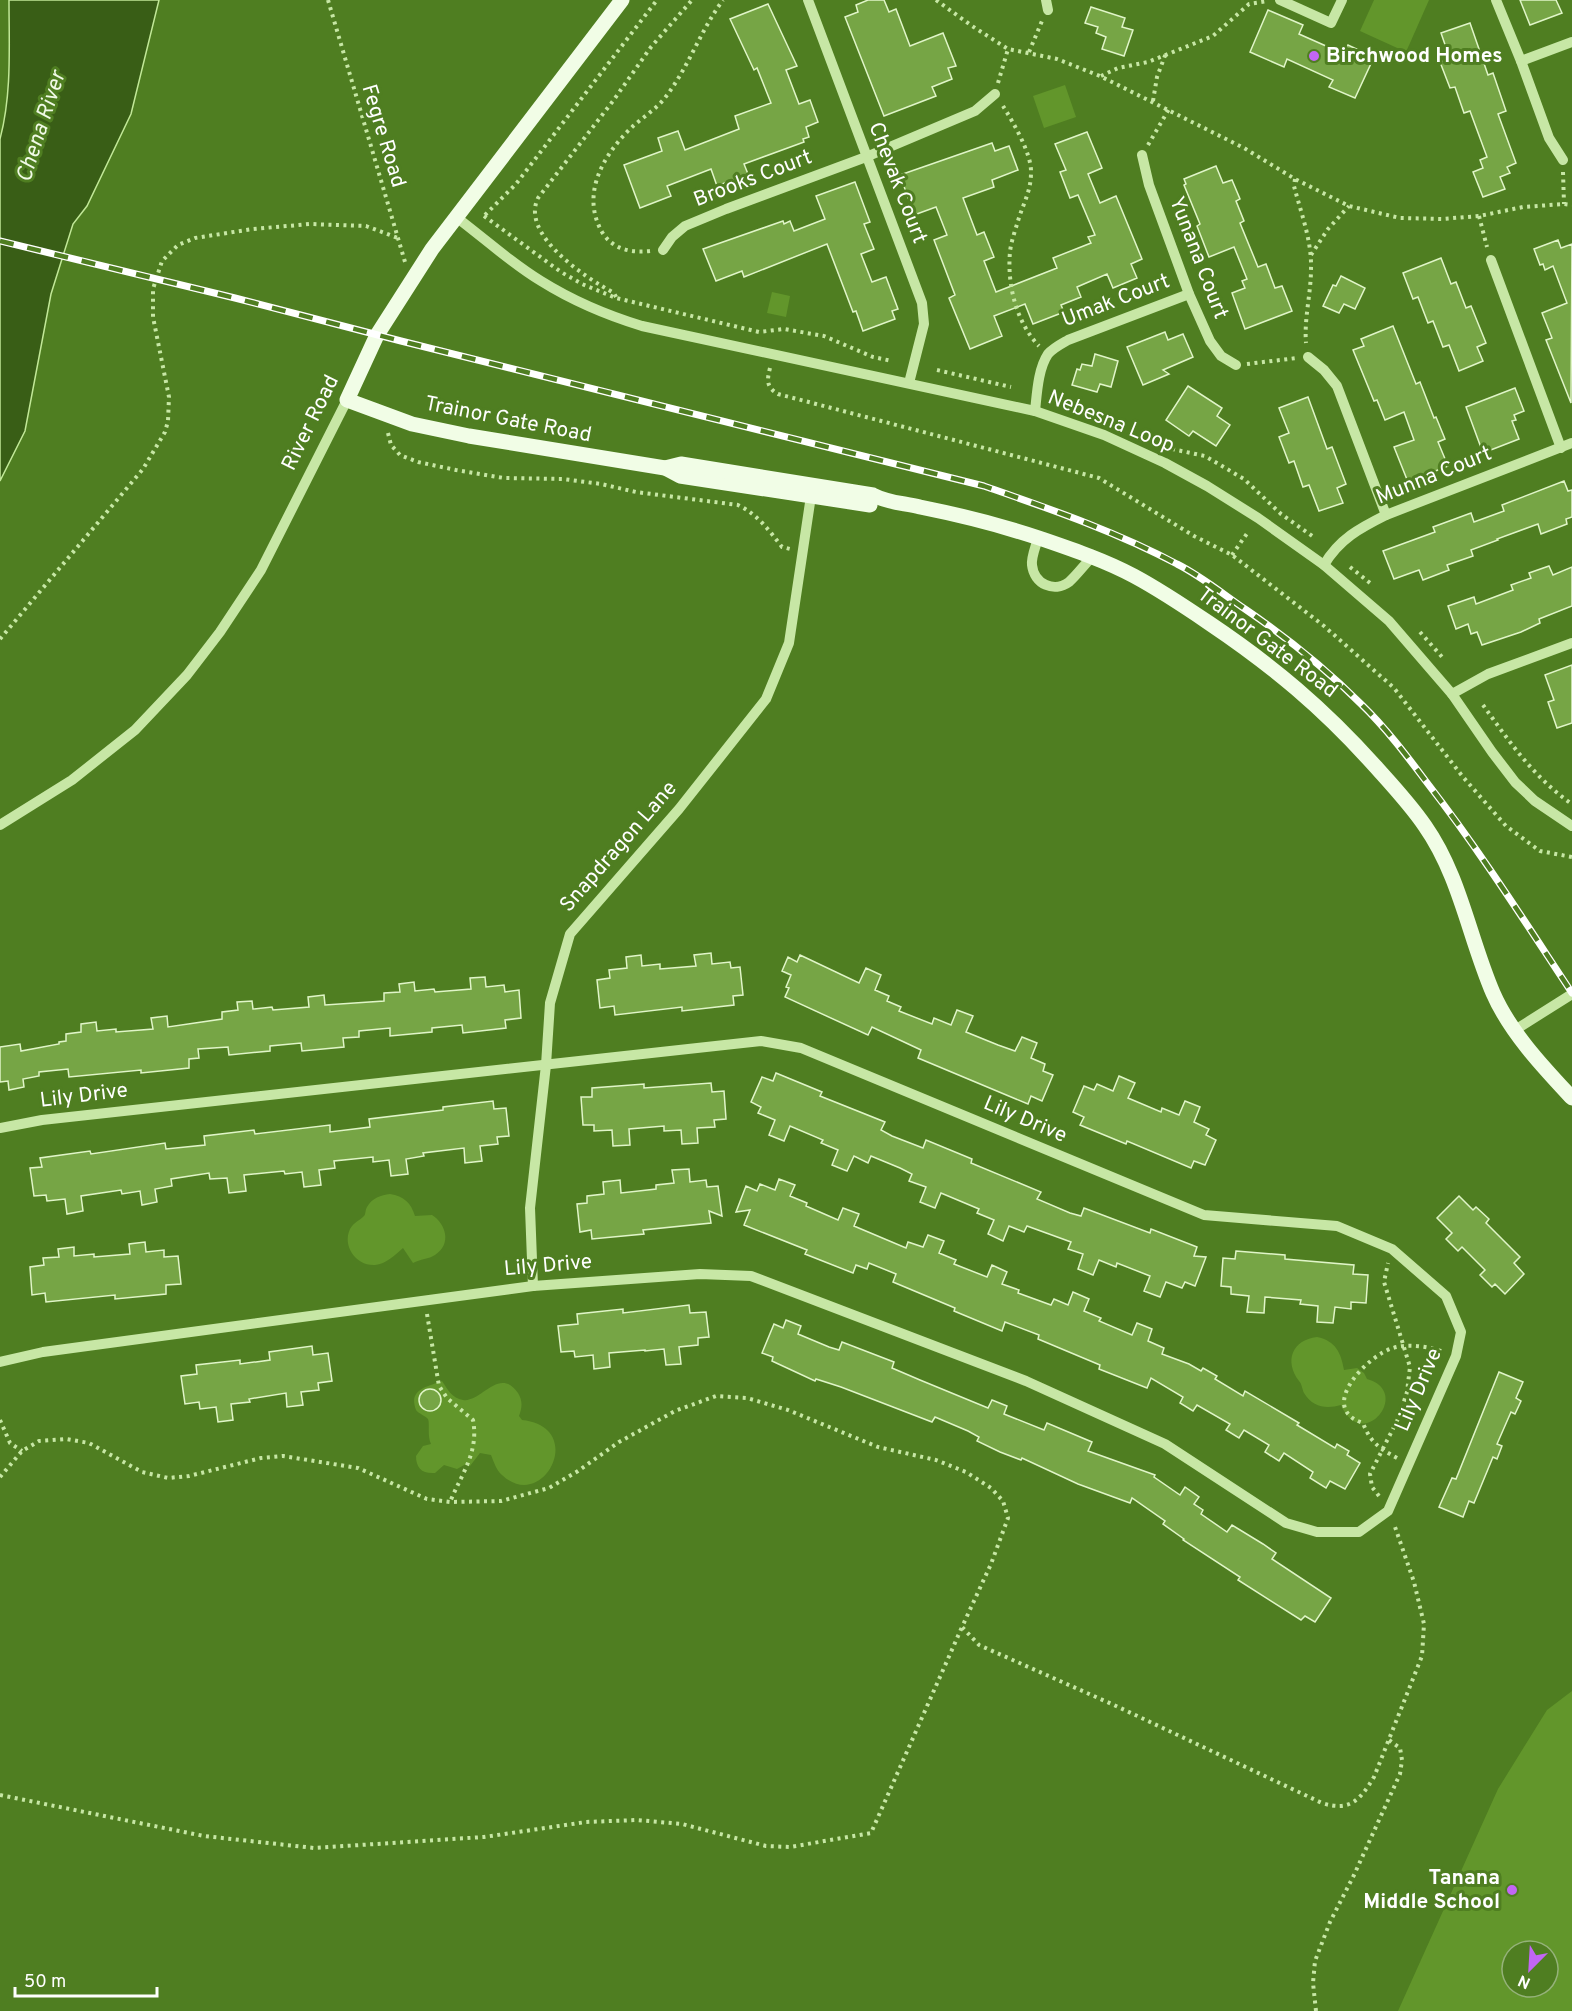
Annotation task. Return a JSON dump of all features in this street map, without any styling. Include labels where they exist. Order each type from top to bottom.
[{"type":"main road","name":"River Road","points":[[347,400],[377,335],[410,280],[622,0]]},
{"type":"main road","name":"Trainor Gate Road","points":[[347,400],[412,424],[469,436],[664,468],[680,476],[870,505],[885,501]]},
{"type":"main road","name":"Trainor Gate Road","points":[[664,468],[681,464],[873,495],[885,501],[919,507],[1038,538],[1092,557],[1133,576],[1178,602],[1229,637],[1312,700],[1346,734],[1425,826],[1443,855],[1456,884],[1494,995],[1515,1030],[1572,1098]]},
{"type":"street","name":"Chevak Court","points":[[808,0],[922,303],[924,324],[909,383]]},
{"type":"street","points":[[1280,1],[1331,23],[1341,0]]},
{"type":"street","points":[[1496,0],[1549,138],[1563,160]]},
{"type":"street","points":[[1521,61],[1572,42]]},
{"type":"street","name":"Brooks Court","points":[[663,250],[672,237],[685,226],[866,157],[975,111],[995,94]]},
{"type":"street","name":"Yunana Court","points":[[1142,155],[1149,185],[1189,294],[1210,341],[1221,356],[1236,365]]},
{"type":"street","name":"Nebesna Loop","points":[[456,217],[539,280],[573,300],[616,318],[642,326],[1035,411],[1104,435],[1186,474],[1258,518],[1324,565],[1389,621],[1452,694],[1515,782],[1535,801],[1572,826]]},
{"type":"street","points":[[1491,260],[1561,448]]},
{"type":"street","name":"Umak Court","points":[[1035,411],[1042,369],[1047,355],[1068,340],[1189,294]]},
{"type":"street","points":[[1308,357],[1324,370],[1337,386],[1386,515]]},
{"type":"street","name":"River Road","points":[[0,825],[72,780],[135,730],[187,675],[220,632],[261,570],[347,400]]},
{"type":"street","name":"Munna Court","points":[[1324,565],[1343,539],[1361,527],[1386,515],[1572,443]]},
{"type":"street","name":"Snapdragon Lane","points":[[533,1286],[530,1208],[546,1065],[550,1003],[570,934],[679,809],[766,699],[789,643],[811,496]]},
{"type":"street","points":[[1038,538],[1031,563],[1034,576],[1045,586],[1058,588],[1069,582],[1092,557]]},
{"type":"street","points":[[1452,694],[1488,674],[1572,643]]},
{"type":"street","points":[[1515,1030],[1572,994]]},
{"type":"street","name":"Lily Drive","points":[[0,1128],[42,1119],[761,1041],[801,1048],[1204,1215],[1337,1226],[1392,1249],[1446,1296],[1461,1332],[1456,1356],[1388,1511],[1359,1532],[1317,1532],[1286,1523],[1165,1444],[1026,1381],[752,1276],[700,1274],[533,1286],[43,1352],[0,1362]]},
{"type":"path","name":"Fegre Road","points":[[328,0],[410,280]]},
{"type":"path","points":[[471,229],[516,184],[657,0]]},
{"type":"path","points":[[616,298],[614,293],[571,265],[547,240],[537,225],[533,208],[538,198],[613,101],[651,46],[692,0]]},
{"type":"path","points":[[663,250],[635,252],[619,248],[605,237],[592,209],[597,176],[610,150],[663,100],[723,0]]},
{"type":"path","points":[[936,0],[1008,49],[1057,59],[1100,76],[1244,148],[1295,179],[1349,206],[1400,218],[1442,219],[1479,216],[1523,207],[1572,205]]},
{"type":"path","points":[[1100,76],[1118,68],[1148,62],[1214,36],[1249,4],[1261,1],[1280,1]]},
{"type":"path","points":[[1029,52],[1047,5]]},
{"type":"path","points":[[1008,49],[995,94],[1019,133],[1032,170],[1029,192],[1010,251],[1009,282],[1020,315],[1033,340],[1047,355]]},
{"type":"path","points":[[1153,101],[1157,77],[1166,53]]},
{"type":"path","points":[[1142,155],[1169,109]]},
{"type":"path","points":[[1563,160],[1564,204]]},
{"type":"path","points":[[1236,365],[1308,357],[1305,327],[1311,256],[1294,186],[1295,179]]},
{"type":"path","points":[[1311,256],[1328,229],[1349,206]]},
{"type":"path","points":[[484,216],[561,272],[582,284],[616,298],[759,332],[784,329],[824,336],[873,357],[892,361]]},
{"type":"path","points":[[1479,216],[1491,260]]},
{"type":"path","points":[[0,639],[143,469],[165,432],[169,398],[153,317],[153,289],[162,261],[178,245],[195,238],[253,229],[310,224],[366,226],[398,238]]},
{"type":"path","points":[[771,364],[767,379],[768,385],[778,394],[1099,478],[1194,536],[1232,555],[1324,626],[1394,688],[1463,777],[1506,826],[1539,851],[1572,857]]},
{"type":"path","points":[[937,370],[1011,387]]},
{"type":"path","points":[[382,413],[391,445],[400,455],[418,462],[504,478],[563,479],[636,492],[738,505],[750,511],[769,529],[782,547],[803,551]]},
{"type":"path","points":[[1232,555],[1248,532]]},
{"type":"path","points":[[1483,705],[1532,770],[1572,804]]},
{"type":"path","points":[[962,1627],[978,1645],[1114,1705],[1311,1799],[1335,1808],[1353,1803],[1363,1795],[1374,1777],[1422,1656],[1425,1624],[1398,1532],[1372,1486],[1370,1474],[1399,1417],[1407,1392],[1410,1367],[1384,1282],[1392,1249]]},
{"type":"path","points":[[425,1300],[439,1386],[447,1398],[473,1420],[476,1437],[471,1459],[450,1502]]},
{"type":"path","points":[[1408,1464],[1383,1451],[1368,1438],[1363,1423],[1346,1414],[1342,1401],[1346,1390],[1365,1366],[1377,1356],[1393,1348],[1438,1350],[1456,1356]]},
{"type":"path","points":[[0,1478],[22,1451],[39,1442],[66,1439],[89,1443],[142,1472],[168,1478],[189,1476],[261,1458],[283,1456],[358,1468],[427,1499],[450,1502],[501,1501],[549,1488],[619,1442],[675,1411],[716,1396],[747,1398],[788,1410],[878,1447],[936,1461],[966,1472],[991,1488],[1004,1501],[1008,1518],[991,1564],[871,1833],[790,1847],[766,1846],[682,1824],[637,1820],[586,1822],[484,1837],[314,1848],[204,1836],[0,1796]]},
{"type":"path","points":[[0,1420],[10,1443],[22,1451]]},
{"type":"path","points":[[1316,2011],[1313,1983],[1315,1961],[1330,1922],[1400,1774],[1402,1760],[1400,1748],[1389,1740]]},
{"type":"shaded area","points":[[1374,0],[1429,0],[1406,52],[1360,31]]},
{"type":"shaded area","points":[[1065,85],[1076,117],[1044,128],[1033,96]]},
{"type":"shaded area","points":[[772,292],[790,296],[786,317],[767,313]]},
{"type":"shaded area","points":[[390,1194],[406,1201],[415,1216],[432,1215],[441,1224],[445,1240],[444,1245],[435,1255],[413,1263],[403,1248],[387,1261],[375,1265],[362,1262],[352,1254],[348,1242],[350,1229],[364,1216],[371,1201]]},
{"type":"shaded area","points":[[1317,1337],[1333,1345],[1341,1358],[1344,1370],[1357,1368],[1364,1373],[1367,1379],[1380,1386],[1385,1395],[1385,1406],[1371,1422],[1360,1423],[1350,1418],[1341,1405],[1326,1407],[1316,1404],[1304,1393],[1292,1366],[1293,1353],[1302,1342]]},
{"type":"shaded area","points":[[442,1381],[453,1395],[463,1400],[477,1396],[497,1384],[504,1383],[511,1386],[521,1399],[519,1416],[522,1420],[542,1426],[552,1437],[555,1451],[552,1465],[544,1477],[532,1484],[517,1484],[500,1473],[491,1455],[480,1453],[470,1466],[466,1464],[457,1469],[444,1465],[435,1473],[421,1469],[417,1464],[416,1456],[423,1446],[431,1444],[428,1419],[416,1410],[415,1397],[425,1387]]},
{"type":"shaded area","name":"Tanana Middle School","points":[[1572,1691],[1572,2011],[1398,2011],[1498,1789],[1547,1710]]},
{"type":"water","name":"Chena River","points":[[9,0],[159,0],[131,114],[87,206],[73,224],[51,294],[25,431],[0,481],[0,139],[8,87]]},
{"type":"building","points":[[868,0],[884,0],[889,12],[896,9],[910,46],[943,33],[956,66],[948,68],[952,79],[932,87],[936,96],[884,116],[845,17],[858,12],[856,5]]},
{"type":"building","points":[[1520,0],[1556,0],[1562,13],[1530,25]]},
{"type":"building","points":[[768,4],[797,66],[786,70],[799,104],[810,100],[818,122],[806,127],[809,137],[803,139],[804,142],[744,164],[748,174],[717,186],[711,169],[667,186],[671,196],[640,208],[624,165],[662,151],[658,138],[678,131],[685,150],[739,129],[735,116],[771,103],[757,68],[754,70],[730,19]]},
{"type":"building","points":[[1091,7],[1125,18],[1122,27],[1133,30],[1124,56],[1102,49],[1106,37],[1096,33],[1098,27],[1085,23]]},
{"type":"building","name":"Birchwood Homes","points":[[1268,10],[1303,25],[1299,34],[1344,54],[1348,45],[1374,57],[1355,98],[1329,87],[1333,80],[1287,59],[1284,67],[1250,52]]},
{"type":"building","points":[[1470,23],[1488,75],[1493,73],[1506,111],[1498,114],[1516,163],[1507,167],[1510,173],[1500,177],[1505,189],[1483,197],[1473,172],[1483,168],[1480,160],[1487,157],[1470,111],[1464,113],[1455,87],[1450,88],[1440,62],[1450,59],[1441,33]]},
{"type":"building","points":[[1087,132],[1102,168],[1088,174],[1100,203],[1116,196],[1142,259],[1131,264],[1137,278],[1113,288],[1107,274],[1077,287],[1081,297],[1061,305],[1064,312],[1033,324],[1025,304],[994,316],[1002,336],[970,349],[949,298],[955,295],[934,240],[947,235],[936,207],[914,215],[900,175],[992,143],[995,151],[1009,146],[1018,170],[992,180],[994,187],[963,198],[977,235],[984,232],[994,257],[984,261],[996,292],[1057,268],[1053,258],[1091,243],[1088,237],[1095,235],[1078,195],[1070,198],[1060,172],[1066,170],[1055,144]]},
{"type":"building","points":[[1216,166],[1223,183],[1232,180],[1240,199],[1236,201],[1244,221],[1240,223],[1258,267],[1266,264],[1275,288],[1282,286],[1292,311],[1245,329],[1232,293],[1245,288],[1242,281],[1247,279],[1234,247],[1209,257],[1197,226],[1200,224],[1184,185],[1186,184],[1184,179]]},
{"type":"building","points":[[855,182],[870,222],[864,224],[874,249],[861,254],[872,282],[886,277],[898,309],[892,311],[895,319],[863,331],[856,311],[853,312],[827,244],[744,277],[742,271],[716,281],[703,249],[783,221],[784,224],[790,221],[794,231],[825,219],[816,196]]},
{"type":"building","points":[[1558,240],[1561,248],[1572,244],[1571,403],[1546,340],[1552,338],[1542,313],[1567,303],[1553,266],[1545,270],[1543,264],[1540,265],[1534,249]]},
{"type":"building","points":[[1441,258],[1451,284],[1456,282],[1466,308],[1471,306],[1486,343],[1477,347],[1483,361],[1459,371],[1449,345],[1443,347],[1433,321],[1428,323],[1418,297],[1413,299],[1403,273]]},
{"type":"building","points":[[1341,276],[1365,288],[1355,309],[1344,304],[1339,313],[1323,306],[1333,285],[1336,286]]},
{"type":"building","points":[[1393,326],[1416,384],[1420,382],[1445,439],[1438,442],[1448,466],[1408,482],[1394,447],[1414,440],[1404,412],[1385,420],[1377,400],[1374,401],[1353,350],[1364,346],[1361,339]]},
{"type":"building","points":[[1165,332],[1168,340],[1183,334],[1193,357],[1163,370],[1169,374],[1143,385],[1127,347]]},
{"type":"building","points":[[1095,354],[1118,361],[1111,387],[1100,384],[1097,392],[1072,385],[1077,369],[1080,370],[1082,364],[1092,366]]},
{"type":"building","points":[[1188,386],[1222,408],[1217,416],[1230,425],[1216,446],[1193,431],[1189,436],[1166,420]]},
{"type":"building","points":[[1515,388],[1524,411],[1514,415],[1516,420],[1512,421],[1519,439],[1483,453],[1466,407]]},
{"type":"building","points":[[1308,397],[1327,449],[1332,447],[1346,484],[1337,488],[1343,503],[1319,511],[1309,485],[1303,487],[1294,461],[1289,463],[1279,437],[1289,433],[1279,408]]},
{"type":"building","points":[[1564,481],[1568,491],[1572,490],[1572,517],[1566,519],[1567,524],[1541,534],[1538,524],[1497,539],[1471,550],[1473,556],[1447,565],[1449,570],[1423,580],[1419,570],[1394,579],[1383,551],[1435,532],[1433,527],[1471,513],[1474,522],[1504,511],[1502,505]]},
{"type":"building","points":[[1549,566],[1553,575],[1572,567],[1572,606],[1539,619],[1540,623],[1521,632],[1482,645],[1477,632],[1471,634],[1468,624],[1456,629],[1448,606],[1474,597],[1476,604],[1513,590],[1511,585],[1531,578],[1529,573]]},
{"type":"building","points":[[1572,665],[1572,723],[1557,728],[1548,702],[1554,700],[1545,675]]},
{"type":"building","points":[[711,953],[712,964],[730,962],[731,968],[740,967],[743,995],[733,996],[734,1005],[682,1011],[682,1007],[615,1015],[614,1006],[600,1008],[597,980],[610,978],[609,970],[627,968],[626,957],[641,955],[642,966],[660,964],[660,969],[696,966],[694,955]]},
{"type":"building","points":[[800,955],[859,983],[866,968],[881,975],[875,990],[889,996],[887,1001],[901,1007],[899,1011],[932,1024],[934,1018],[951,1025],[957,1010],[973,1016],[966,1032],[1015,1051],[1022,1037],[1037,1043],[1031,1058],[1045,1064],[1043,1071],[1053,1075],[1042,1101],[1031,1096],[1028,1104],[918,1058],[921,1050],[872,1027],[868,1035],[785,997],[791,975],[782,971],[788,957],[797,962]]},
{"type":"building","points":[[485,977],[486,987],[504,985],[505,992],[519,990],[521,1018],[505,1020],[506,1028],[463,1033],[462,1025],[432,1028],[432,1032],[390,1036],[390,1028],[359,1031],[359,1037],[343,1038],[344,1047],[302,1051],[301,1043],[270,1046],[270,1051],[229,1055],[228,1047],[198,1049],[199,1058],[189,1059],[189,1068],[69,1077],[68,1069],[39,1072],[39,1076],[23,1079],[24,1087],[9,1090],[8,1081],[0,1082],[0,1047],[20,1044],[21,1051],[59,1044],[59,1042],[66,1041],[66,1034],[81,1032],[81,1024],[96,1022],[97,1031],[153,1029],[151,1018],[167,1016],[168,1027],[222,1019],[222,1012],[238,1010],[237,1002],[252,1001],[253,1009],[272,1007],[273,1010],[309,1007],[308,997],[324,995],[325,1005],[384,1001],[384,993],[400,992],[399,984],[414,982],[415,991],[434,989],[435,992],[471,989],[470,978]]},
{"type":"building","points":[[776,1073],[822,1092],[820,1096],[885,1122],[881,1130],[892,1136],[923,1148],[926,1140],[972,1159],[971,1163],[1041,1192],[1037,1199],[1070,1213],[1081,1216],[1084,1208],[1150,1233],[1151,1229],[1197,1247],[1194,1256],[1206,1257],[1195,1286],[1185,1282],[1182,1288],[1166,1282],[1160,1297],[1144,1291],[1150,1276],[1117,1263],[1116,1267],[1099,1260],[1093,1275],[1078,1269],[1083,1254],[1068,1249],[1071,1242],[1027,1226],[1024,1232],[1009,1226],[1003,1241],[988,1234],[994,1220],[977,1213],[979,1209],[941,1193],[935,1208],[920,1202],[926,1187],[909,1181],[912,1174],[900,1168],[871,1156],[868,1163],[854,1156],[847,1171],[832,1165],[838,1150],[821,1143],[823,1140],[790,1126],[784,1141],[769,1135],[775,1120],[758,1113],[761,1107],[751,1102],[762,1077],[773,1081]]},
{"type":"building","points":[[1119,1076],[1135,1083],[1128,1098],[1161,1112],[1162,1108],[1179,1115],[1185,1101],[1200,1107],[1194,1122],[1209,1129],[1206,1135],[1216,1140],[1205,1165],[1194,1161],[1191,1168],[1127,1141],[1126,1144],[1080,1125],[1084,1117],[1073,1112],[1084,1086],[1094,1090],[1097,1084],[1113,1091]]},
{"type":"building","points":[[711,1083],[712,1092],[724,1091],[726,1119],[714,1120],[715,1127],[697,1128],[698,1143],[682,1144],[681,1130],[664,1131],[664,1126],[629,1129],[630,1145],[613,1146],[612,1130],[594,1131],[594,1125],[583,1125],[581,1097],[592,1097],[592,1088],[644,1084],[644,1088]]},
{"type":"building","points":[[493,1101],[494,1109],[506,1108],[509,1136],[497,1137],[498,1144],[480,1146],[482,1161],[465,1163],[464,1148],[423,1153],[424,1156],[406,1159],[408,1174],[391,1176],[389,1160],[373,1162],[373,1157],[334,1161],[335,1168],[319,1170],[321,1185],[304,1187],[302,1172],[285,1174],[284,1171],[244,1175],[246,1191],[229,1193],[227,1178],[210,1179],[209,1173],[171,1179],[172,1186],[155,1189],[157,1202],[142,1205],[140,1191],[122,1194],[121,1190],[81,1196],[83,1211],[67,1214],[65,1199],[47,1201],[46,1195],[34,1196],[30,1168],[42,1167],[40,1158],[90,1151],[91,1154],[165,1143],[166,1149],[205,1145],[204,1136],[254,1130],[255,1134],[330,1125],[330,1132],[370,1127],[369,1119]]},
{"type":"building","points":[[689,1169],[690,1182],[706,1180],[707,1187],[718,1186],[722,1216],[709,1211],[711,1223],[643,1230],[644,1234],[592,1239],[591,1230],[580,1232],[577,1204],[587,1203],[587,1196],[604,1194],[603,1182],[620,1180],[621,1193],[656,1189],[656,1185],[674,1183],[672,1170]]},
{"type":"building","points":[[779,1179],[795,1185],[790,1196],[807,1203],[806,1206],[838,1220],[843,1208],[859,1214],[854,1226],[906,1248],[908,1242],[923,1247],[928,1235],[944,1241],[939,1253],[956,1260],[954,1264],[987,1277],[992,1265],[1007,1272],[1002,1284],[1019,1290],[1018,1293],[1051,1305],[1054,1299],[1068,1305],[1073,1292],[1089,1299],[1084,1311],[1101,1318],[1099,1321],[1132,1335],[1137,1323],[1152,1329],[1148,1341],[1164,1348],[1162,1354],[1201,1371],[1203,1368],[1217,1376],[1215,1379],[1243,1396],[1245,1391],[1299,1423],[1297,1425],[1335,1448],[1337,1444],[1349,1451],[1347,1455],[1360,1463],[1345,1489],[1330,1481],[1326,1488],[1310,1478],[1313,1472],[1284,1453],[1279,1461],[1265,1452],[1269,1445],[1244,1430],[1239,1438],[1226,1430],[1230,1424],[1197,1405],[1193,1411],[1180,1403],[1183,1397],[1151,1378],[1147,1388],[1099,1369],[1100,1365],[1038,1339],[1039,1335],[1005,1322],[1002,1331],[954,1311],[955,1308],[893,1282],[896,1274],[869,1263],[867,1269],[856,1265],[853,1273],[805,1254],[807,1250],[744,1225],[750,1210],[736,1212],[746,1186],[757,1191],[760,1184],[775,1190]]},
{"type":"building","points":[[1459,1196],[1473,1210],[1476,1207],[1489,1219],[1486,1223],[1520,1257],[1514,1263],[1524,1274],[1505,1294],[1495,1284],[1492,1287],[1480,1275],[1485,1270],[1462,1247],[1458,1251],[1446,1239],[1452,1233],[1437,1218]]},
{"type":"building","points":[[145,1242],[146,1252],[164,1250],[164,1257],[178,1256],[181,1284],[166,1285],[166,1294],[115,1299],[115,1295],[46,1302],[45,1293],[32,1295],[30,1267],[44,1265],[43,1258],[59,1257],[58,1249],[74,1247],[74,1256],[94,1254],[94,1257],[130,1254],[129,1244]]},
{"type":"building","points":[[1236,1251],[1285,1255],[1285,1259],[1354,1265],[1353,1274],[1368,1275],[1366,1303],[1351,1302],[1351,1309],[1335,1307],[1333,1323],[1317,1322],[1318,1306],[1300,1304],[1301,1300],[1265,1297],[1264,1313],[1247,1312],[1249,1296],[1231,1294],[1231,1287],[1221,1286],[1223,1258],[1235,1259]]},
{"type":"building","points":[[689,1305],[690,1313],[706,1312],[709,1337],[698,1338],[698,1345],[679,1347],[681,1364],[666,1365],[664,1349],[645,1350],[609,1353],[610,1367],[594,1369],[593,1355],[575,1357],[574,1351],[561,1352],[558,1326],[578,1324],[577,1314],[623,1309],[623,1313]]},
{"type":"building","points":[[786,1320],[801,1326],[798,1334],[829,1347],[839,1350],[842,1342],[894,1362],[892,1368],[988,1408],[992,1400],[1007,1406],[1004,1414],[1044,1430],[1047,1423],[1092,1442],[1088,1451],[1155,1475],[1154,1477],[1180,1495],[1185,1487],[1199,1497],[1194,1504],[1203,1510],[1201,1514],[1227,1532],[1232,1525],[1263,1544],[1276,1553],[1272,1559],[1331,1598],[1315,1622],[1305,1616],[1301,1620],[1238,1580],[1240,1577],[1183,1540],[1163,1524],[1165,1521],[1132,1498],[1130,1503],[1078,1484],[1022,1458],[1021,1460],[1000,1452],[977,1441],[979,1437],[968,1431],[935,1417],[932,1422],[841,1387],[816,1379],[815,1381],[772,1361],[773,1357],[762,1353],[774,1324],[783,1328]]},
{"type":"building","points":[[312,1346],[313,1355],[328,1353],[332,1381],[318,1383],[319,1390],[301,1392],[303,1405],[287,1407],[286,1393],[249,1399],[250,1402],[231,1404],[233,1420],[218,1422],[216,1407],[200,1409],[199,1402],[185,1404],[181,1376],[197,1374],[196,1365],[240,1360],[240,1364],[270,1360],[269,1352]]},
{"type":"building","points":[[1499,1372],[1523,1382],[1516,1398],[1521,1401],[1515,1414],[1511,1412],[1497,1444],[1502,1446],[1497,1459],[1493,1457],[1474,1503],[1469,1501],[1463,1517],[1439,1507],[1452,1478],[1456,1479]]},
{"type":"building","points":[[430,1389],[438,1392],[441,1400],[438,1408],[430,1411],[422,1408],[419,1400],[422,1392]]},
{"type":"railway","points":[[0,241],[984,486],[1082,521],[1154,552],[1212,585],[1276,631],[1320,666],[1370,713],[1388,732],[1466,835],[1572,993]]},
{"type":"place","name":"Birchwood Homes","points":[[1314,56]]},
{"type":"place","name":"Tanana Middle School","points":[[1512,1890]]}]
